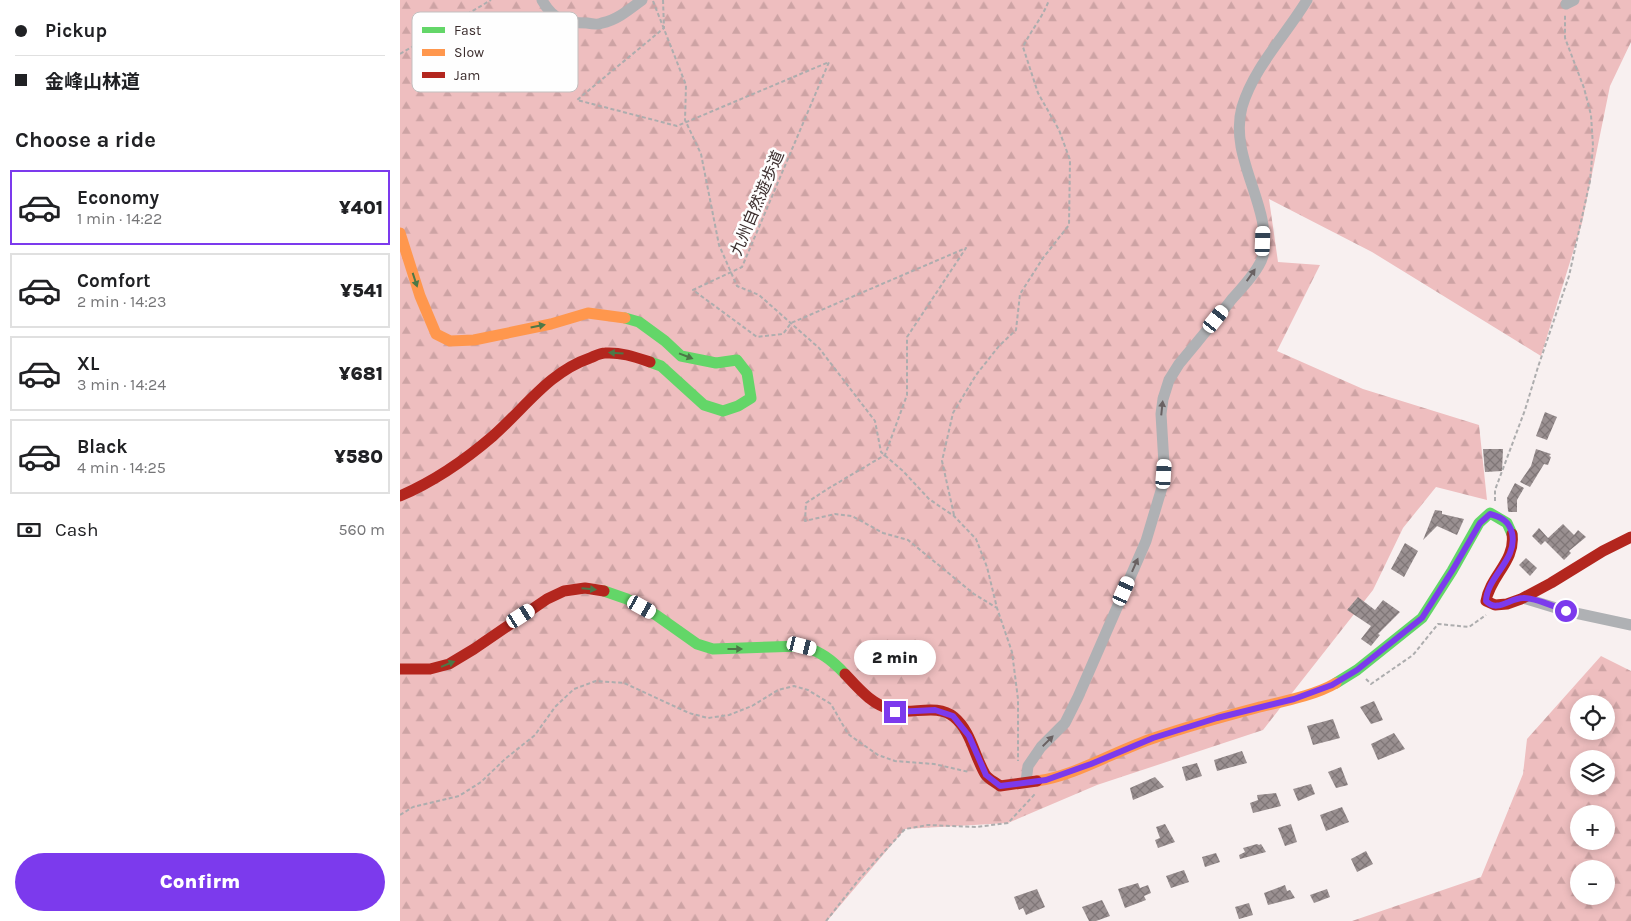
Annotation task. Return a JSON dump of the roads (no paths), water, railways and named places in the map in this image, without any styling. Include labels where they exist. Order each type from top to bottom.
[{"type":"street","points":[[542,0],[551,12]]},
{"type":"street","points":[[578,23],[602,24],[622,14],[642,0]]},
{"type":"street","points":[[1026,782],[1028,766],[1041,747],[1065,723],[1074,706],[1146,541],[1163,484],[1164,464],[1161,414],[1169,380],[1179,364],[1252,274],[1262,256],[1264,225],[1250,184],[1240,144],[1242,107],[1252,82],[1307,1]]},
{"type":"street","points":[[400,233],[420,296],[436,334],[450,341],[474,340],[551,324],[588,313],[616,316],[639,322],[666,341],[681,356],[716,363],[737,360],[747,373],[751,398],[738,406],[723,411],[704,405],[661,366],[626,354],[604,353],[581,361],[551,379],[494,435],[452,469],[419,488],[400,496]]},
{"type":"street","points":[[400,669],[430,669],[449,664],[547,599],[564,591],[585,588],[609,592],[627,599],[656,615],[697,644],[713,649],[746,649],[771,646],[802,646],[814,649],[833,661],[869,699],[895,712],[935,710],[953,716],[969,736],[986,775],[1000,786],[1046,780],[1091,764],[1153,738],[1217,718],[1294,699],[1332,685],[1357,670],[1422,618],[1480,523],[1490,514],[1502,518],[1510,527],[1513,538],[1511,554],[1494,578],[1486,596],[1486,601],[1489,604],[1497,606],[1523,598],[1547,586],[1584,562],[1631,537]]},
{"type":"street","points":[[1523,598],[1566,611],[1631,625]]}]
